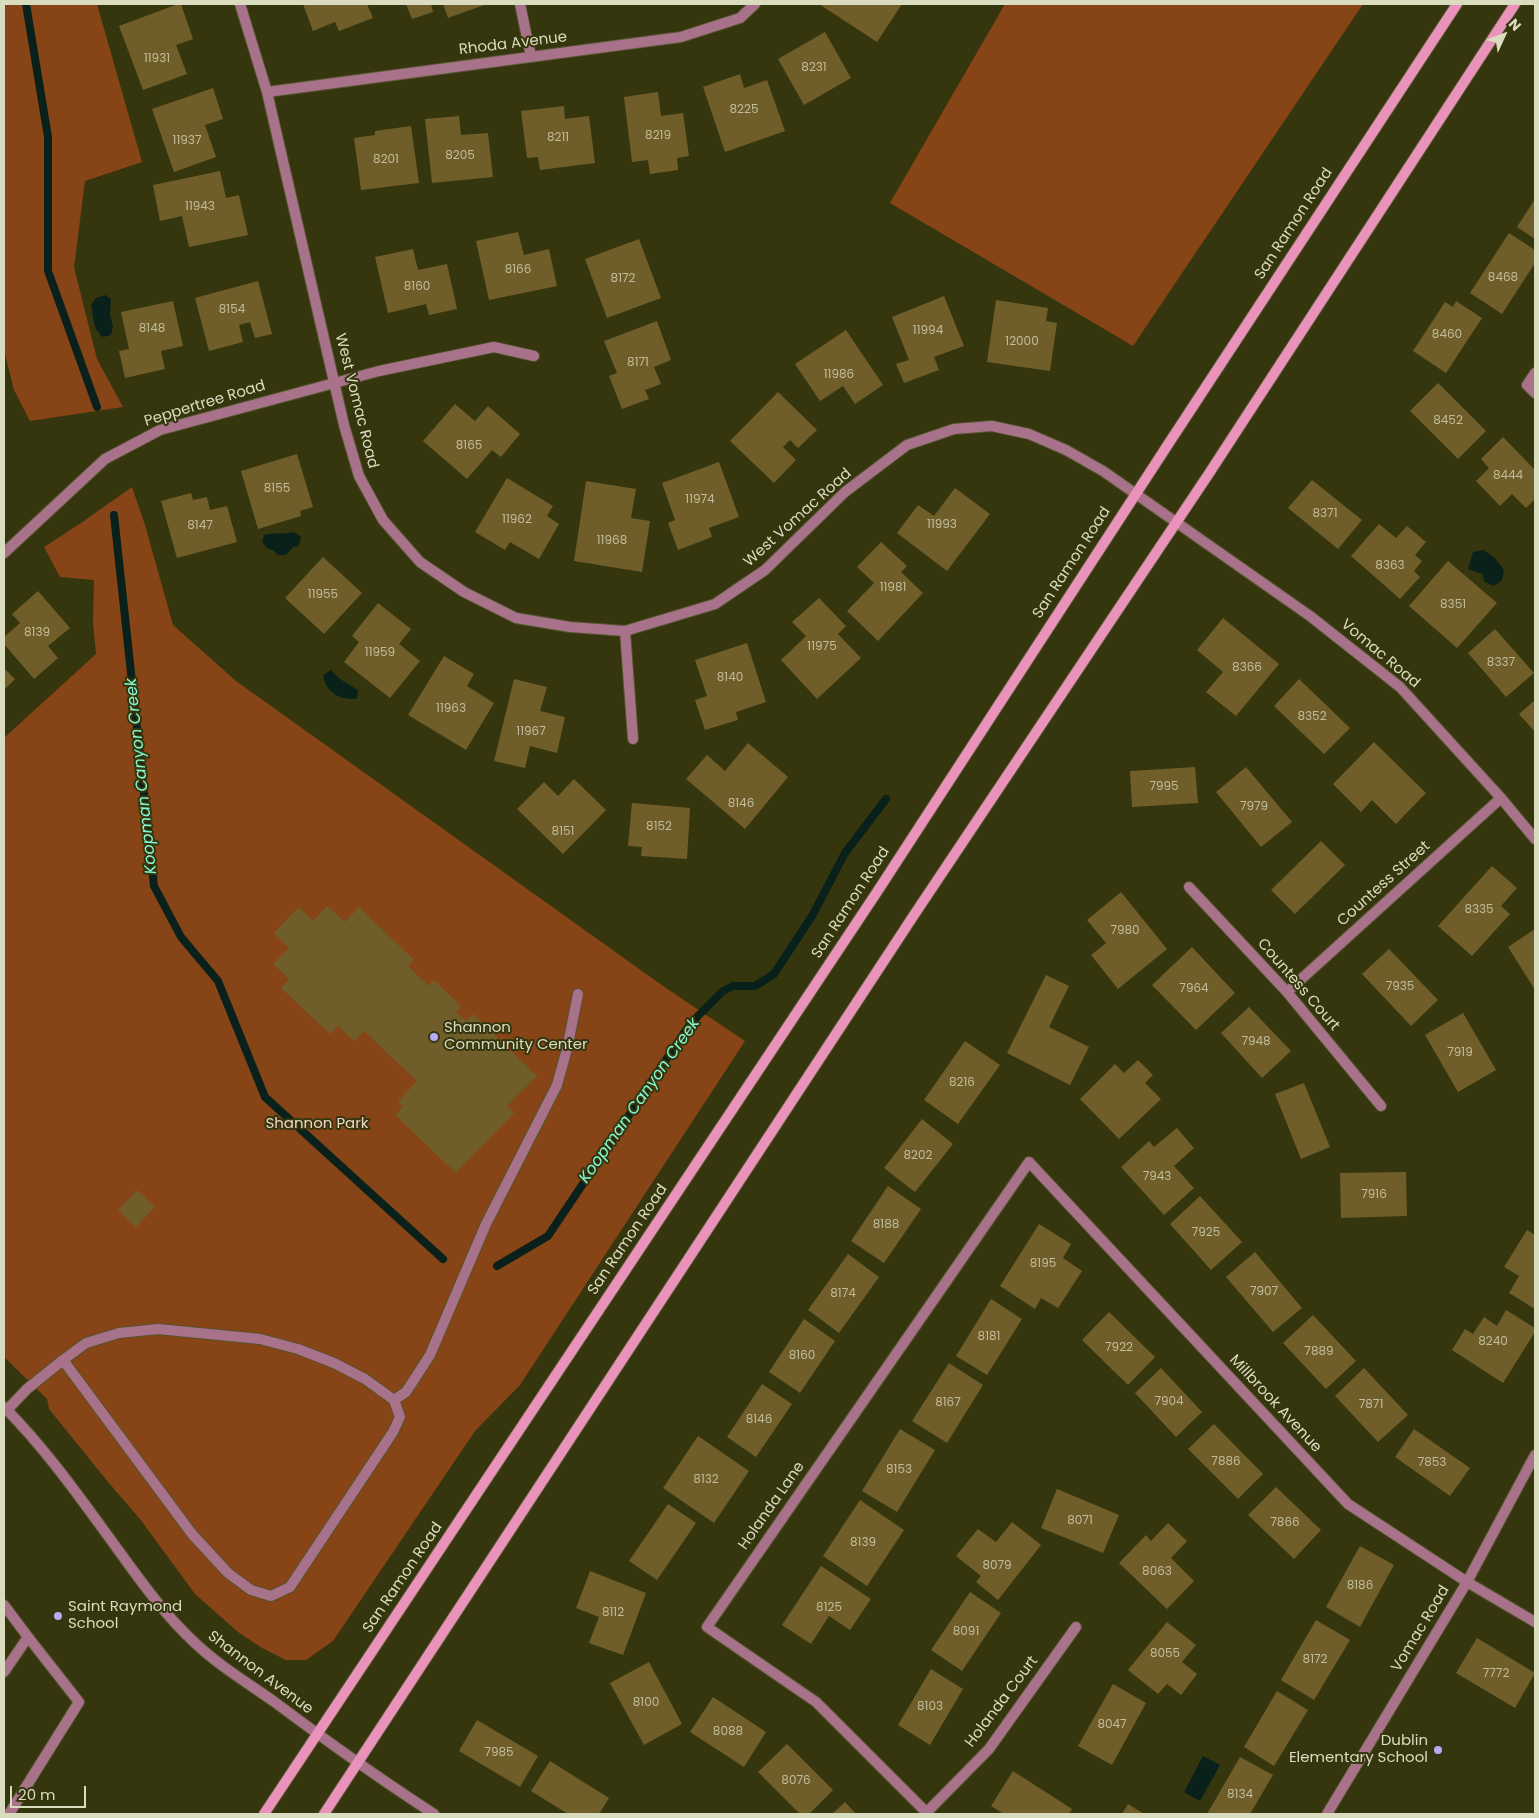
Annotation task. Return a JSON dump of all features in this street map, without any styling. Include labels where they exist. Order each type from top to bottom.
[{"type":"main road","name":"San Ramon Road","points":[[264,1814],[877,892],[1457,4]]},
{"type":"main road","points":[[324,1814],[914,915],[1177,522],[1515,4]]},
{"type":"street","name":"West Vomac Road","points":[[240,4],[267,92],[344,425],[359,476],[384,520],[420,562],[464,592],[516,618],[570,627],[625,631],[715,604],[765,570],[846,492],[908,445],[954,429],[992,426],[1029,434],[1066,450],[1103,471],[1177,522]]},
{"type":"street","points":[[520,4],[531,57]]},
{"type":"street","name":"Rhoda Avenue","points":[[267,92],[681,37],[740,18],[755,4]]},
{"type":"street","name":"Peppertree Road","points":[[4,554],[105,459],[132,443],[160,430],[379,371],[494,347],[534,356]]},
{"type":"street","points":[[1535,373],[1527,385],[1535,393]]},
{"type":"street","name":"Vomac Road","points":[[1177,522],[1310,616],[1400,686],[1501,798],[1535,839]]},
{"type":"street","points":[[625,631],[633,739]]},
{"type":"street","name":"Countess Street","points":[[1287,992],[1501,798]]},
{"type":"street","name":"Countess Court","points":[[1188,887],[1287,992],[1381,1106]]},
{"type":"street","points":[[394,1400],[406,1392],[430,1354],[486,1224],[557,1084],[578,994]]},
{"type":"street","name":"Millbrook Avenue","points":[[1029,1162],[1348,1504],[1467,1582],[1535,1622]]},
{"type":"street","name":"Holanda Lane","points":[[927,1813],[816,1702],[707,1627],[1029,1162]]},
{"type":"street","points":[[6,1409],[27,1389],[63,1360],[86,1343],[119,1334],[158,1329],[260,1339],[298,1349],[334,1363],[365,1379],[394,1400],[400,1417],[393,1432],[290,1587],[271,1596],[251,1590],[228,1573],[192,1534],[63,1360]]},
{"type":"street","name":"Shannon Avenue","points":[[6,1409],[44,1450],[144,1586],[166,1613],[194,1642],[227,1671],[274,1702],[357,1763],[434,1814]]},
{"type":"street","name":"Vomac Road","points":[[1327,1814],[1467,1582],[1535,1455]]},
{"type":"street","points":[[4,1605],[79,1702],[9,1814]]},
{"type":"street","name":"Holanda Court","points":[[927,1813],[989,1749],[1076,1627]]},
{"type":"street","points":[[4,1672],[28,1637]]},
{"type":"green space","points":[[4,4],[97,4],[142,162],[85,181],[74,267],[97,359],[123,407],[30,421],[14,390],[4,350]]},
{"type":"green space","points":[[1005,4],[1363,4],[1133,346],[890,203]]},
{"type":"green space","name":"Shannon Park","points":[[132,487],[145,525],[173,625],[236,681],[663,986],[745,1041],[520,1385],[475,1431],[333,1641],[306,1660],[286,1660],[262,1648],[238,1632],[195,1594],[140,1519],[49,1409],[47,1399],[4,1357],[4,738],[96,654],[93,622],[94,580],[60,577],[44,547]]},
{"type":"water","points":[[105,295],[111,299],[110,314],[113,326],[111,335],[103,337],[95,327],[91,305],[96,298]]},
{"type":"water","points":[[294,532],[301,537],[299,546],[293,547],[286,555],[278,555],[273,550],[268,549],[262,542],[264,535]]},
{"type":"water","points":[[1483,550],[1494,557],[1504,570],[1502,580],[1494,586],[1485,582],[1482,574],[1468,569],[1473,552]]},
{"type":"water","points":[[331,670],[340,679],[358,690],[357,699],[340,697],[331,691],[323,675]]},
{"type":"water","points":[[1203,1756],[1220,1765],[1200,1801],[1184,1792]]},
{"type":"building","points":[[181,4],[193,39],[176,45],[187,74],[143,90],[119,26]]},
{"type":"building","points":[[303,4],[367,4],[373,18],[339,31],[335,22],[313,31]]},
{"type":"building","points":[[406,4],[431,4],[433,12],[412,19]]},
{"type":"building","points":[[443,4],[487,4],[448,18]]},
{"type":"building","points":[[819,4],[902,4],[877,42]]},
{"type":"building","points":[[825,32],[851,78],[804,105],[778,59]]},
{"type":"building","points":[[740,74],[744,88],[767,80],[785,131],[725,152],[703,87]]},
{"type":"building","points":[[213,88],[223,119],[205,125],[216,157],[174,172],[152,109]]},
{"type":"building","points":[[658,92],[661,116],[683,113],[689,156],[677,158],[678,170],[650,174],[648,160],[632,162],[624,97]]},
{"type":"building","points":[[564,106],[565,119],[589,116],[595,163],[540,170],[538,157],[527,158],[521,111]]},
{"type":"building","points":[[459,116],[461,135],[488,133],[493,177],[432,183],[425,119]]},
{"type":"building","points":[[411,126],[419,183],[361,190],[354,138],[375,135],[375,131]]},
{"type":"building","points":[[220,171],[226,198],[239,195],[248,235],[189,247],[182,216],[160,221],[153,185]]},
{"type":"building","points":[[1535,199],[1535,239],[1517,227]]},
{"type":"building","points":[[518,232],[524,255],[549,249],[557,286],[489,300],[476,241]]},
{"type":"building","points":[[1509,233],[1535,250],[1535,263],[1502,314],[1470,293]]},
{"type":"building","points":[[639,239],[661,298],[607,318],[585,259]]},
{"type":"building","points":[[413,249],[418,270],[447,264],[457,309],[429,315],[426,304],[388,313],[375,257]]},
{"type":"building","points":[[258,281],[272,334],[255,338],[250,322],[239,325],[243,342],[209,351],[195,298]]},
{"type":"building","points":[[944,296],[964,346],[934,357],[939,370],[904,383],[896,364],[909,360],[892,317]]},
{"type":"building","points":[[996,300],[1048,308],[1046,321],[1057,323],[1050,371],[987,362]]},
{"type":"building","points":[[173,301],[183,346],[161,351],[165,369],[125,378],[119,351],[129,349],[121,312]]},
{"type":"building","points":[[1456,301],[1482,318],[1446,373],[1413,351],[1445,302],[1453,307]]},
{"type":"building","points":[[657,321],[671,360],[654,367],[661,384],[645,390],[649,399],[622,409],[609,376],[617,373],[604,341]]},
{"type":"building","points":[[846,330],[883,385],[855,404],[843,386],[820,401],[795,364]]},
{"type":"building","points":[[1438,383],[1486,431],[1458,459],[1410,411]]},
{"type":"building","points":[[778,392],[817,430],[798,448],[790,440],[783,447],[796,460],[774,483],[730,441]]},
{"type":"building","points":[[455,404],[475,421],[488,406],[520,434],[501,457],[492,450],[467,479],[423,441]]},
{"type":"building","points":[[1503,437],[1535,470],[1535,499],[1526,508],[1512,494],[1500,506],[1476,481],[1489,468],[1481,459]]},
{"type":"building","points":[[297,454],[313,507],[300,511],[301,516],[258,529],[241,471]]},
{"type":"building","points":[[719,462],[739,517],[709,528],[712,537],[678,550],[668,523],[675,520],[662,483]]},
{"type":"building","points":[[507,478],[553,506],[547,516],[559,524],[539,559],[510,542],[505,550],[475,532]]},
{"type":"building","points":[[1312,480],[1362,520],[1338,549],[1288,508]]},
{"type":"building","points":[[586,481],[636,489],[631,518],[650,521],[642,572],[574,561]]},
{"type":"building","points":[[955,488],[990,514],[947,571],[897,533],[918,505],[934,516]]},
{"type":"building","points":[[191,493],[193,500],[207,497],[210,510],[227,506],[237,542],[177,558],[161,501]]},
{"type":"building","points":[[1379,524],[1396,538],[1407,526],[1426,542],[1415,555],[1422,561],[1414,571],[1420,577],[1400,599],[1351,556]]},
{"type":"building","points":[[881,542],[907,566],[901,572],[923,593],[878,641],[847,611],[874,583],[857,567]]},
{"type":"building","points":[[323,557],[362,593],[324,634],[285,598]]},
{"type":"building","points":[[1448,561],[1497,603],[1457,648],[1409,606]]},
{"type":"building","points":[[38,591],[70,628],[48,646],[58,658],[34,679],[4,644],[4,637],[20,623],[12,614]]},
{"type":"building","points":[[819,598],[846,626],[838,634],[861,658],[817,699],[781,660],[806,636],[792,622]]},
{"type":"building","points":[[378,603],[411,629],[399,644],[420,661],[390,698],[344,662],[359,642],[352,636]]},
{"type":"building","points":[[1223,618],[1279,664],[1236,716],[1206,692],[1223,672],[1197,650]]},
{"type":"building","points":[[1495,629],[1534,673],[1506,697],[1468,653]]},
{"type":"building","points":[[747,643],[766,702],[736,712],[738,720],[705,730],[695,700],[707,696],[695,660]]},
{"type":"building","points":[[444,656],[474,674],[467,686],[494,703],[466,750],[408,715]]},
{"type":"building","points":[[4,668],[15,679],[4,690]]},
{"type":"building","points":[[514,679],[547,687],[540,711],[565,717],[557,753],[530,746],[525,768],[494,761]]},
{"type":"building","points":[[1299,679],[1350,728],[1324,754],[1274,706]]},
{"type":"building","points":[[1535,700],[1535,732],[1519,714]]},
{"type":"building","points":[[1374,742],[1426,793],[1396,824],[1372,800],[1361,812],[1333,784]]},
{"type":"building","points":[[748,743],[788,777],[745,829],[686,779],[707,755],[725,771]]},
{"type":"building","points":[[1195,767],[1198,803],[1132,807],[1130,771]]},
{"type":"building","points":[[1246,767],[1292,822],[1261,847],[1216,792]]},
{"type":"building","points":[[574,779],[606,810],[563,854],[517,809],[544,782],[558,796]]},
{"type":"building","points":[[632,803],[690,808],[687,859],[641,856],[642,847],[628,846]]},
{"type":"building","points":[[1321,841],[1345,865],[1295,914],[1271,890]]},
{"type":"building","points":[[1492,866],[1517,888],[1501,906],[1510,914],[1472,956],[1438,926]]},
{"type":"building","points":[[1121,892],[1167,949],[1118,989],[1091,955],[1106,943],[1087,920]]},
{"type":"building","name":"Shannon Community Center","points":[[327,906],[345,922],[359,907],[414,960],[408,966],[429,986],[434,980],[461,1006],[456,1012],[466,1021],[473,1014],[537,1076],[507,1106],[514,1113],[456,1173],[395,1115],[403,1107],[398,1101],[417,1081],[364,1031],[354,1041],[338,1026],[330,1034],[281,988],[289,979],[273,964],[289,948],[274,933],[299,907],[313,921]]},
{"type":"building","points":[[1535,929],[1535,990],[1508,947]]},
{"type":"building","points":[[1192,947],[1235,993],[1196,1030],[1152,985]]},
{"type":"building","points":[[1389,949],[1438,1000],[1411,1026],[1362,974]]},
{"type":"building","points":[[1046,975],[1069,986],[1049,1027],[1089,1047],[1070,1085],[1007,1053]]},
{"type":"building","points":[[1249,1007],[1291,1051],[1262,1078],[1221,1033]]},
{"type":"building","points":[[1463,1013],[1496,1070],[1458,1092],[1425,1035]]},
{"type":"building","points":[[965,1041],[1000,1065],[958,1124],[924,1100]]},
{"type":"building","points":[[1138,1060],[1153,1075],[1145,1083],[1161,1099],[1119,1139],[1080,1099],[1115,1064],[1124,1073]]},
{"type":"building","points":[[1304,1083],[1330,1147],[1301,1159],[1275,1094]]},
{"type":"building","points":[[922,1119],[953,1144],[915,1192],[884,1168]]},
{"type":"building","points":[[1177,1128],[1194,1148],[1174,1166],[1194,1188],[1164,1215],[1121,1167],[1149,1141],[1154,1147]]},
{"type":"building","points":[[1406,1172],[1407,1216],[1341,1218],[1340,1173]]},
{"type":"building","points":[[888,1186],[921,1209],[884,1263],[851,1241]]},
{"type":"building","points":[[137,1190],[155,1207],[136,1227],[118,1210]]},
{"type":"building","points":[[1200,1196],[1242,1242],[1211,1270],[1170,1224]]},
{"type":"building","points":[[1039,1224],[1071,1244],[1063,1258],[1082,1271],[1058,1308],[1041,1298],[1035,1309],[1000,1286]]},
{"type":"building","points":[[1527,1230],[1535,1235],[1535,1309],[1509,1293],[1519,1276],[1504,1267]]},
{"type":"building","points":[[1255,1252],[1302,1308],[1273,1332],[1226,1277]]},
{"type":"building","points":[[848,1254],[879,1277],[839,1333],[808,1310]]},
{"type":"building","points":[[991,1299],[1022,1319],[987,1375],[956,1356]]},
{"type":"building","points":[[1506,1310],[1535,1328],[1535,1332],[1503,1383],[1452,1350],[1465,1329],[1473,1334],[1484,1317],[1497,1326]]},
{"type":"building","points":[[1109,1312],[1155,1357],[1128,1385],[1082,1340]]},
{"type":"building","points":[[1313,1315],[1356,1361],[1326,1389],[1283,1343]]},
{"type":"building","points":[[804,1319],[835,1341],[800,1393],[769,1372]]},
{"type":"building","points":[[949,1363],[983,1385],[947,1443],[912,1421]]},
{"type":"building","points":[[1161,1368],[1202,1412],[1176,1437],[1135,1393]]},
{"type":"building","points":[[1364,1368],[1408,1415],[1378,1442],[1335,1396]]},
{"type":"building","points":[[762,1384],[792,1404],[756,1457],[727,1437]]},
{"type":"building","points":[[1214,1424],[1263,1474],[1238,1499],[1188,1449]]},
{"type":"building","points":[[900,1429],[935,1450],[897,1512],[862,1491]]},
{"type":"building","points":[[1414,1429],[1470,1468],[1450,1496],[1395,1457]]},
{"type":"building","points":[[698,1436],[749,1471],[714,1523],[663,1488]]},
{"type":"building","points":[[1276,1487],[1321,1530],[1294,1559],[1248,1515]]},
{"type":"building","points":[[1057,1489],[1119,1515],[1103,1553],[1041,1528]]},
{"type":"building","points":[[860,1500],[904,1530],[867,1586],[823,1556]]},
{"type":"building","points":[[668,1504],[696,1523],[657,1580],[629,1561]]},
{"type":"building","points":[[1012,1522],[1041,1545],[998,1600],[976,1582],[981,1576],[956,1556],[978,1529],[996,1542]]},
{"type":"building","points":[[1168,1523],[1187,1541],[1171,1558],[1194,1581],[1167,1609],[1119,1563],[1146,1535],[1151,1541]]},
{"type":"building","points":[[1360,1546],[1394,1565],[1360,1627],[1326,1607]]},
{"type":"building","points":[[821,1566],[871,1599],[850,1630],[829,1616],[811,1644],[782,1625]]},
{"type":"building","points":[[590,1571],[646,1593],[623,1655],[589,1643],[599,1617],[576,1608]]},
{"type":"building","points":[[970,1592],[1001,1613],[962,1671],[931,1650]]},
{"type":"building","points":[[1316,1620],[1350,1640],[1314,1700],[1281,1680]]},
{"type":"building","points":[[1167,1622],[1196,1645],[1182,1662],[1197,1674],[1181,1695],[1167,1684],[1158,1694],[1128,1670]]},
{"type":"building","points":[[1477,1638],[1535,1673],[1515,1708],[1456,1673]]},
{"type":"building","points":[[649,1662],[682,1724],[644,1745],[610,1683]]},
{"type":"building","points":[[931,1669],[963,1689],[930,1745],[898,1725]]},
{"type":"building","points":[[1113,1684],[1146,1703],[1112,1765],[1078,1746]]},
{"type":"building","points":[[1277,1691],[1308,1710],[1274,1766],[1244,1747]]},
{"type":"building","points":[[713,1697],[766,1732],[744,1767],[690,1732]]},
{"type":"building","points":[[477,1720],[538,1756],[520,1787],[459,1751]]},
{"type":"building","points":[[787,1744],[833,1790],[809,1814],[800,1814],[758,1772]]},
{"type":"building","points":[[1240,1757],[1273,1775],[1250,1814],[1207,1814]]},
{"type":"building","points":[[550,1761],[609,1798],[599,1814],[568,1814],[531,1791]]},
{"type":"building","points":[[1013,1771],[1072,1809],[1069,1814],[1004,1814],[991,1806]]},
{"type":"building","points":[[845,1802],[856,1814],[832,1814]]},
{"type":"building","points":[[1128,1804],[1144,1814],[1122,1814]]},
{"type":"waterway","name":"Koopman Canyon Creek","points":[[26,4],[48,137],[48,271],[97,407]]},
{"type":"waterway","name":"Koopman Canyon Creek","points":[[114,515],[154,886],[181,937],[218,981],[265,1097],[443,1259]]},
{"type":"waterway","name":"Koopman Canyon Creek","points":[[497,1266],[548,1236],[690,1024],[723,991],[733,986],[755,986],[774,974],[812,916],[845,853],[886,799]]},
{"type":"place","name":"Shannon Community Center","points":[[434,1037]]},
{"type":"place","name":"Saint Raymond School","points":[[58,1616]]},
{"type":"place","name":"Dublin Elementary School","points":[[1438,1750]]}]
